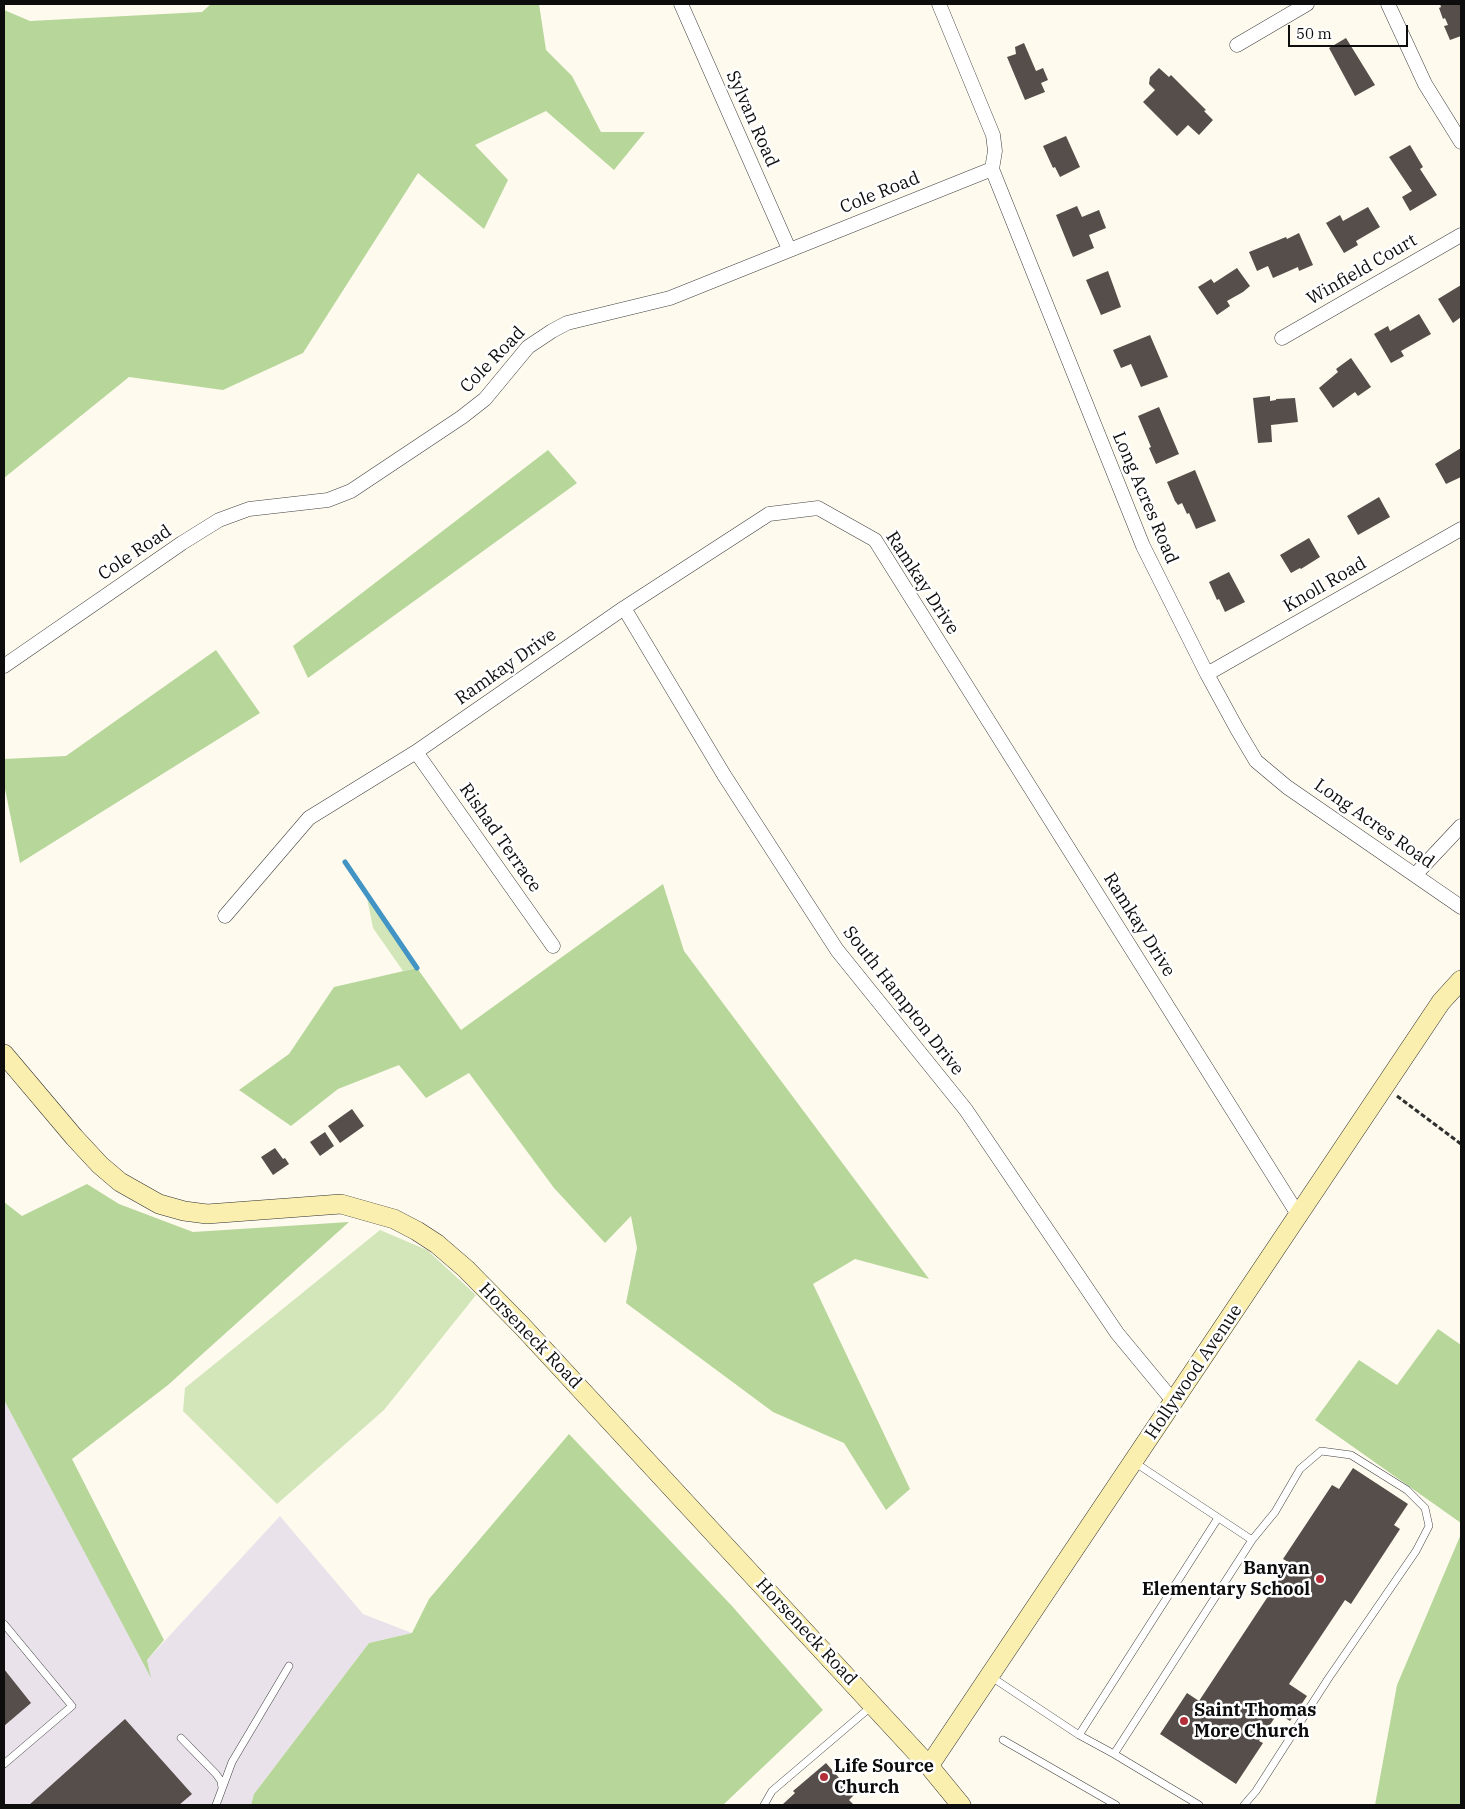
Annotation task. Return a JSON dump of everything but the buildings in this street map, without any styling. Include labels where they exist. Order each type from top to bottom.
[{"type":"street","name":"Sylvan Road","points":[[681,4],[790,249]]},
{"type":"street","name":"Long Acres Road","points":[[939,4],[993,135],[995,151],[992,168],[1143,546],[1207,674],[1256,761],[1287,787],[1461,907]]},
{"type":"street","points":[[1237,45],[1307,4]]},
{"type":"street","points":[[1388,4],[1425,84],[1461,142]]},
{"type":"street","name":"Cole Road","points":[[4,666],[219,520],[249,509],[328,500],[351,491],[484,399],[528,347],[552,331],[567,324],[670,298],[992,168]]},
{"type":"street","name":"Winfield Court","points":[[1282,338],[1461,235]]},
{"type":"street","name":"Ramkay Drive","points":[[225,916],[309,818],[416,752],[624,608],[769,514],[818,508],[875,540],[1299,1216]]},
{"type":"street","name":"Knoll Road","points":[[1207,674],[1461,529]]},
{"type":"street","name":"South Hampton Drive","points":[[624,608],[724,774],[837,950],[966,1110],[1116,1333],[1174,1402]]},
{"type":"street","name":"Rishad Terrace","points":[[416,752],[553,946]]},
{"type":"street","points":[[1415,875],[1461,826]]},
{"type":"street","name":"Hollywood Avenue","points":[[929,1766],[1441,1002],[1461,980]]},
{"type":"street","name":"Horseneck Road","points":[[4,1054],[63,1125],[100,1165],[120,1182],[159,1204],[184,1211],[208,1214],[341,1204],[394,1219],[436,1244],[466,1269],[522,1326],[929,1766],[961,1805]]},
{"type":"lane","points":[[1114,1754],[1252,1540],[1275,1512],[1300,1469],[1321,1451],[1351,1455],[1407,1490],[1425,1508],[1429,1526],[1416,1552],[1328,1679],[1256,1791],[1244,1805]]},
{"type":"lane","points":[[1134,1462],[1252,1540]]},
{"type":"lane","points":[[1079,1735],[1218,1518]]},
{"type":"lane","points":[[4,1624],[72,1706],[4,1764]]},
{"type":"lane","points":[[216,1805],[232,1762],[289,1666]]},
{"type":"lane","points":[[990,1676],[1079,1735],[1199,1805]]},
{"type":"lane","points":[[764,1805],[772,1791],[873,1705]]},
{"type":"lane","points":[[181,1738],[216,1774],[221,1781],[222,1788]]},
{"type":"lane","points":[[1003,1740],[1116,1805]]},
{"type":"path","points":[[1384,1087],[1461,1144]]},
{"type":"shaded area","points":[[4,1400],[150,1675],[147,1660],[280,1516],[363,1614],[412,1633],[369,1643],[254,1794],[251,1805],[4,1805]]},
{"type":"green space","points":[[211,4],[539,4],[546,50],[572,76],[601,132],[645,132],[614,170],[546,111],[475,145],[508,180],[484,229],[418,173],[303,353],[223,390],[129,377],[4,478],[4,10],[30,21],[202,12]]},
{"type":"green space","points":[[548,450],[577,483],[308,678],[293,646]]},
{"type":"green space","points":[[216,650],[260,713],[20,863],[4,784],[4,759],[66,756]]},
{"type":"green space","points":[[663,884],[684,951],[929,1279],[855,1259],[813,1284],[910,1489],[886,1510],[844,1443],[773,1412],[626,1303],[637,1248],[631,1216],[605,1243],[554,1188],[469,1073],[426,1098],[399,1065],[338,1089],[291,1126],[239,1090],[289,1054],[334,987],[417,968],[461,1030]]},
{"type":"green space","points":[[367,898],[417,968],[403,971],[373,928]]},
{"type":"green space","points":[[87,1184],[119,1204],[193,1232],[349,1222],[168,1385],[72,1459],[164,1640],[147,1660],[151,1678],[4,1400],[4,1202],[22,1216]]},
{"type":"green space","points":[[380,1230],[427,1250],[476,1295],[384,1410],[277,1504],[183,1411],[185,1388]]},
{"type":"green space","points":[[1438,1329],[1461,1345],[1461,1523],[1315,1420],[1359,1360],[1397,1385]]},
{"type":"green space","points":[[569,1434],[732,1606],[823,1710],[723,1805],[251,1805],[254,1794],[369,1643],[412,1633],[429,1599]]},
{"type":"green space","points":[[1461,1534],[1461,1805],[1375,1805],[1397,1685]]},
{"type":"waterway","points":[[345,862],[417,968]]},
{"type":"place","name":"Banyan Elementary School","points":[[1320,1579]]},
{"type":"place","name":"Saint Thomas More Church","points":[[1184,1721]]},
{"type":"place","name":"Life Source Church","points":[[824,1777]]}]
